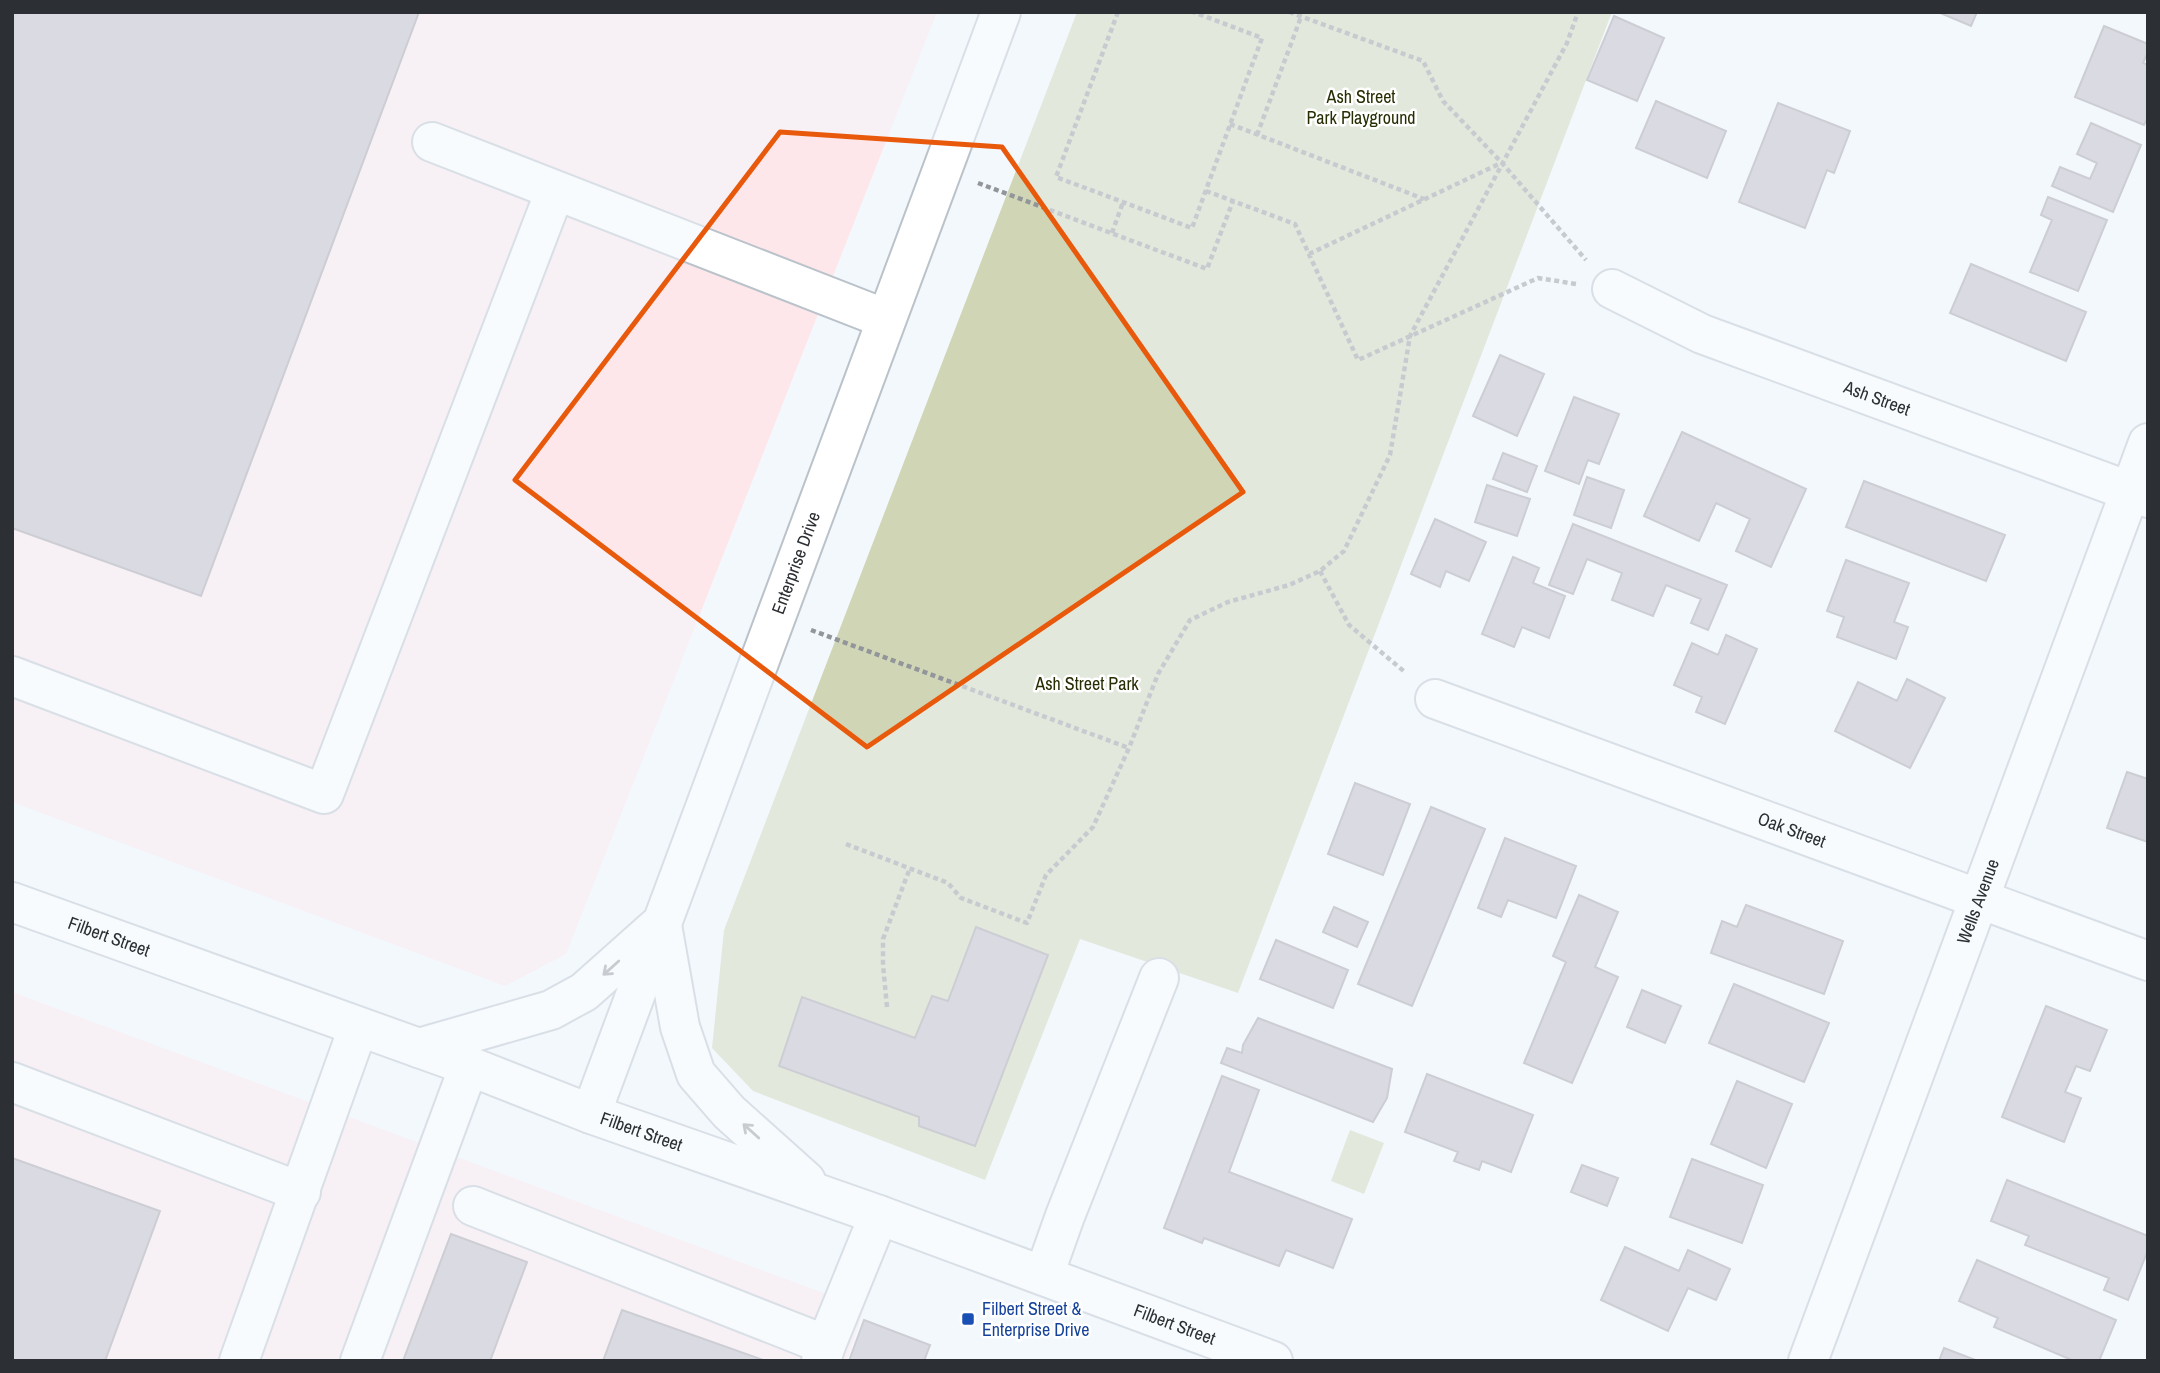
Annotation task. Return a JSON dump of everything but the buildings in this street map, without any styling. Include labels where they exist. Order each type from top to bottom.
[{"type":"street","name":"Enterprise Drive","points":[[591,1114],[1001,12]]},
{"type":"street","points":[[432,142],[886,319]]},
{"type":"street","points":[[12,676],[324,794],[555,191]]},
{"type":"street","name":"Ash Street","points":[[1612,289],[1702,334],[2138,495]]},
{"type":"street","name":"Wells Avenue","points":[[1808,1361],[1978,898],[2138,495],[2148,443]]},
{"type":"street","name":"Oak Street","points":[[1435,699],[2148,961]]},
{"type":"street","name":"Filbert Street","points":[[12,902],[419,1048],[591,1114],[879,1215],[1273,1361]]},
{"type":"street","points":[[419,1048],[551,1010],[584,992],[661,923]]},
{"type":"street","points":[[661,923],[680,1027],[696,1074],[729,1112],[820,1194]]},
{"type":"street","points":[[1044,1276],[1159,978]]},
{"type":"street","points":[[239,1361],[358,1028]]},
{"type":"street","points":[[360,1361],[468,1066]]},
{"type":"street","points":[[12,1082],[301,1192]]},
{"type":"street","points":[[473,1206],[824,1353],[879,1215]]},
{"type":"path","points":[[1118,12],[1056,177],[1192,228],[1262,38],[1194,12]]},
{"type":"path","points":[[1289,12],[1423,61],[1443,101],[1502,163],[1612,289]]},
{"type":"path","points":[[846,844],[948,883],[961,898],[1027,923],[1046,875],[1093,827],[1129,748],[1158,674],[1190,620],[1228,602],[1289,585],[1320,571],[1344,551],[1390,454],[1410,336],[1567,43],[1578,12]]},
{"type":"path","points":[[1257,135],[1301,17]]},
{"type":"path","points":[[1230,124],[1424,199]]},
{"type":"path","points":[[1309,254],[1502,163]]},
{"type":"path","points":[[943,169],[1207,269],[1233,201]]},
{"type":"path","points":[[1206,191],[1295,224],[1358,359],[1538,278],[1612,289]]},
{"type":"path","points":[[1112,233],[1123,202]]},
{"type":"path","points":[[1320,571],[1349,625],[1435,699]]},
{"type":"path","points":[[776,617],[1129,748]]},
{"type":"path","points":[[887,1007],[883,939],[909,868]]},
{"type":"highlighted area","points":[[780,132],[1002,147],[1243,492],[867,747],[515,480]]},
{"type":"shaded area","points":[[12,12],[937,12],[566,954],[505,986],[12,802]]},
{"type":"shaded area","points":[[12,992],[864,1308],[847,1361],[12,1361]]},
{"type":"green space","name":"Ash Street Park","points":[[1077,12],[1612,12],[1238,993],[1080,939],[985,1180],[753,1091],[712,1048],[724,930]]},
{"type":"green space","points":[[1350,1130],[1384,1143],[1364,1194],[1331,1181]]},
{"type":"place","name":"Filbert Street & Enterprise Drive","points":[[968,1319]]},
{"type":"park label","name":"Ash Street Park Playground","points":[[1361,107]]}]
